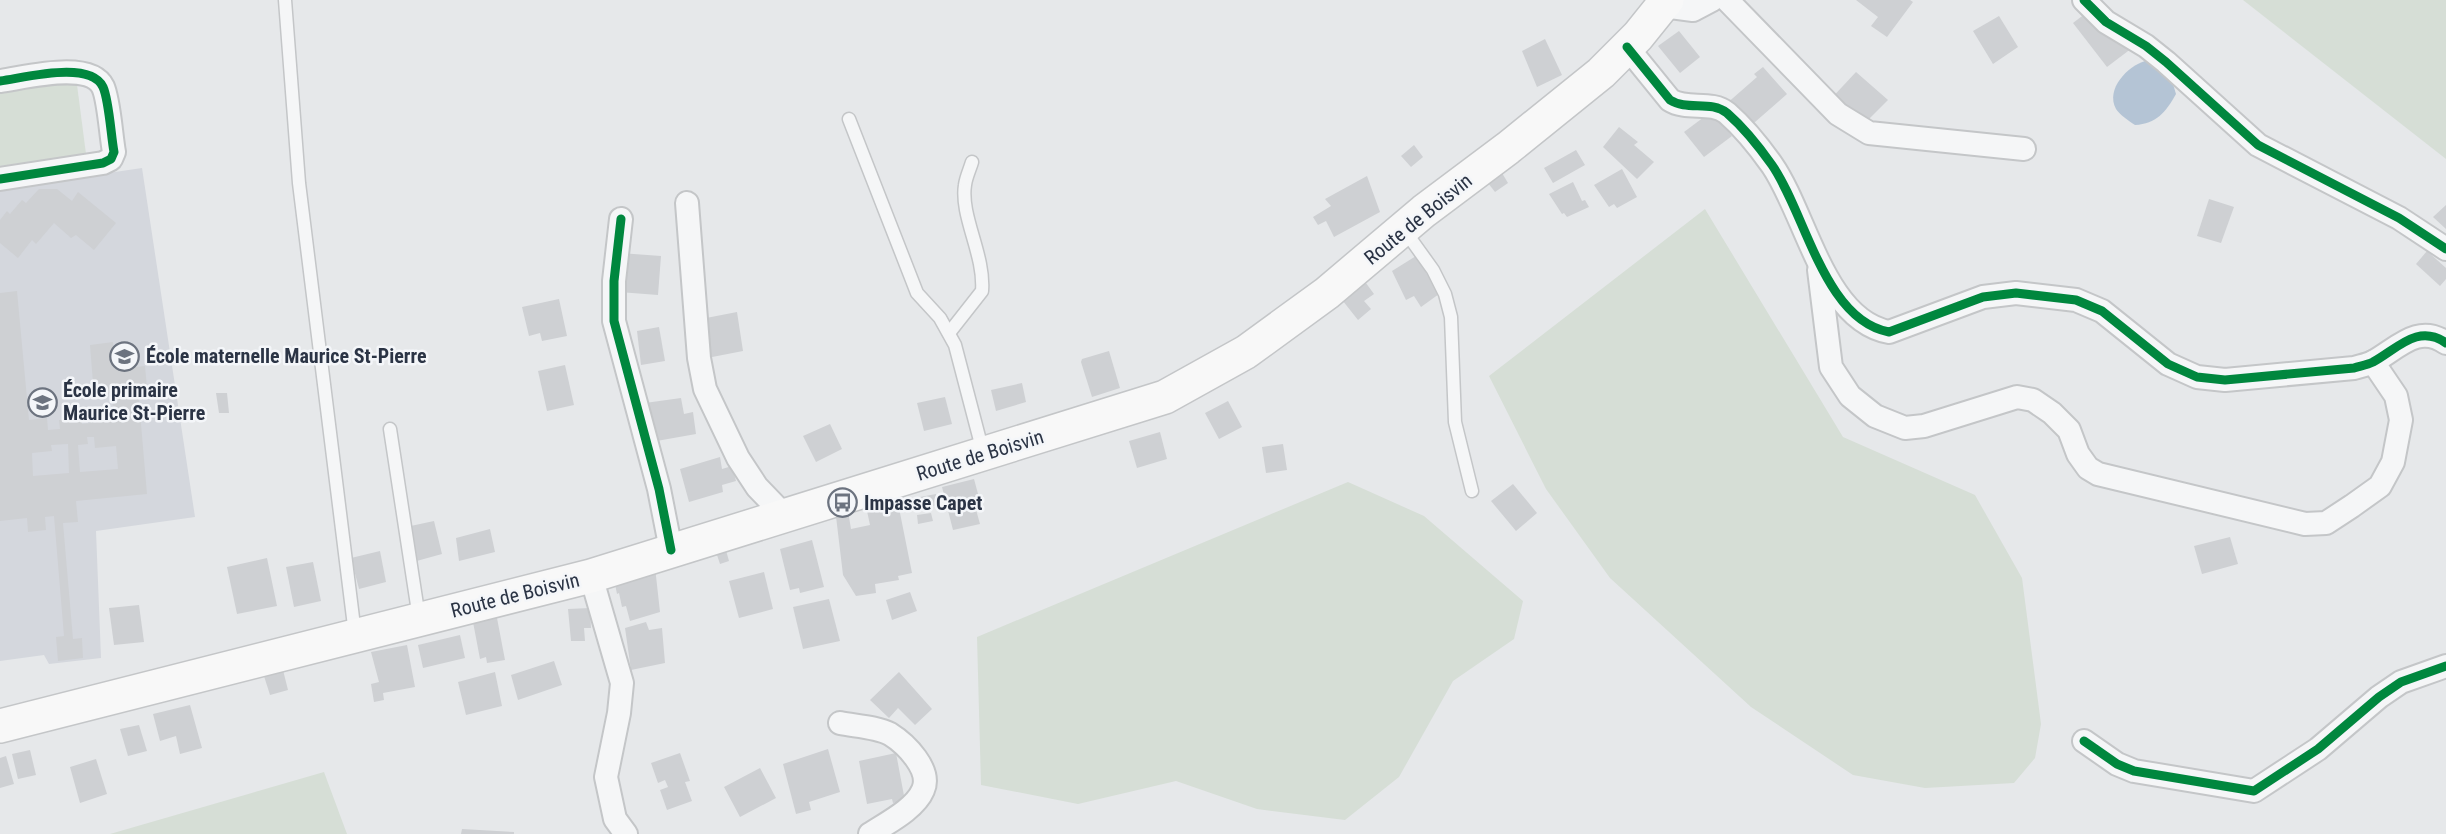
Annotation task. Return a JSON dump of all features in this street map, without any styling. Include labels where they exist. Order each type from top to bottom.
[{"type":"main road","name":"Route de Boisvin","points":[[0,726],[591,576],[1165,397],[1246,352],[1327,293],[1403,229],[1567,100],[1627,47],[1665,3]]},
{"type":"street","points":[[1665,3],[1693,10],[1712,0]]},
{"type":"street","points":[[1727,0],[1838,114],[1869,133],[2024,149]]},
{"type":"street","points":[[2084,0],[2106,22],[2146,46],[2166,62],[2258,145],[2400,218],[2446,249]]},
{"type":"street","points":[[1627,47],[1670,100],[1679,106],[1714,107],[1725,111],[1773,166],[1835,291],[1851,313],[1872,329],[1889,332],[1983,297],[2016,293],[2076,300],[2102,310],[2168,364],[2197,377],[2225,380],[2354,368],[2373,362],[2409,339],[2428,334],[2446,343]]},
{"type":"street","points":[[0,81],[76,71],[94,78],[103,87],[114,152],[111,159],[103,163],[0,179]]},
{"type":"street","points":[[687,203],[699,358],[705,389],[738,458],[758,487],[784,515]]},
{"type":"street","points":[[621,219],[614,281],[614,321],[659,489],[672,550]]},
{"type":"street","points":[[1817,254],[1831,367],[1851,396],[1875,416],[1905,428],[1924,426],[2017,397],[2033,400],[2052,413],[2069,430],[2078,454],[2088,468],[2098,474],[2305,524],[2326,523],[2352,506],[2380,486],[2393,462],[2401,420],[2396,396],[2373,362]]},
{"type":"street","points":[[591,576],[622,683],[620,713],[606,777],[615,819],[626,834]]},
{"type":"street","points":[[2084,741],[2117,764],[2134,771],[2254,790],[2318,749],[2379,697],[2401,682],[2446,666]]},
{"type":"street","points":[[840,723],[889,734],[910,752],[923,769],[924,789],[914,804],[870,834]]},
{"type":"lane","points":[[285,0],[299,183],[356,636]]},
{"type":"lane","points":[[849,118],[917,293],[940,318],[956,345],[983,453]]},
{"type":"lane","points":[[949,333],[982,291],[980,259],[965,200],[964,184],[972,162]]},
{"type":"lane","points":[[1403,229],[1432,270],[1445,294],[1450,316],[1455,422],[1472,491]]},
{"type":"lane","points":[[390,429],[419,619]]},
{"type":"shaded area","points":[[2243,0],[2446,0],[2446,159]]},
{"type":"shaded area","points":[[76,77],[86,154],[0,166],[0,88]]},
{"type":"shaded area","name":"École primaire Maurice St-Pierre","points":[[142,168],[195,517],[96,531],[101,658],[49,664],[44,655],[0,661],[0,189]]},
{"type":"shaded area","points":[[1705,209],[1843,437],[1975,495],[2022,578],[2041,724],[2035,758],[2014,783],[1925,788],[1853,775],[1751,707],[1610,578],[1546,489],[1489,376]]},
{"type":"shaded area","points":[[1348,482],[1424,516],[1523,601],[1514,639],[1453,681],[1399,777],[1345,820],[1257,809],[1176,781],[1078,804],[981,785],[977,637]]},
{"type":"shaded area","points":[[324,772],[347,834],[110,834]]},
{"type":"water","points":[[2145,61],[2169,71],[2176,94],[2160,116],[2149,122],[2135,125],[2116,109],[2113,101],[2114,94],[2116,86],[2125,73]]},
{"type":"building","points":[[1856,0],[1910,0],[1913,2],[1887,37],[1871,26],[1878,17]]},
{"type":"building","points":[[2094,7],[2132,48],[2107,67],[2073,23]]},
{"type":"building","points":[[1999,16],[2018,47],[1993,64],[1973,31]]},
{"type":"building","points":[[1679,31],[1700,57],[1680,73],[1658,46]]},
{"type":"building","points":[[1545,39],[1562,75],[1537,87],[1522,51]]},
{"type":"building","points":[[1763,67],[1787,94],[1747,129],[1725,105],[1757,77],[1754,74]]},
{"type":"building","points":[[1856,72],[1888,100],[1859,129],[1828,102]]},
{"type":"building","points":[[1712,111],[1732,136],[1704,157],[1684,132]]},
{"type":"building","points":[[1619,127],[1638,142],[1634,145],[1654,162],[1637,179],[1603,147]]},
{"type":"building","points":[[1414,145],[1423,157],[1411,167],[1401,156]]},
{"type":"building","points":[[1576,150],[1585,165],[1553,183],[1544,168]]},
{"type":"building","points":[[1622,169],[1637,197],[1617,208],[1614,204],[1609,207],[1594,185]]},
{"type":"building","points":[[1502,173],[1508,183],[1495,192],[1488,183]]},
{"type":"building","points":[[1367,176],[1380,212],[1334,237],[1326,221],[1318,225],[1313,217],[1331,206],[1325,199]]},
{"type":"building","points":[[1573,182],[1582,201],[1585,200],[1589,207],[1567,217],[1564,213],[1562,214],[1549,194]]},
{"type":"building","points":[[39,189],[57,189],[72,201],[78,192],[116,223],[94,250],[76,235],[71,238],[54,223],[36,244],[32,240],[18,258],[0,243],[0,220],[7,211],[10,214],[22,200],[26,203]]},
{"type":"building","points":[[2209,199],[2234,207],[2221,243],[2197,236]]},
{"type":"building","points":[[2446,205],[2446,229],[2433,217]]},
{"type":"building","points":[[2427,251],[2446,268],[2446,279],[2440,286],[2416,264]]},
{"type":"building","points":[[620,253],[661,256],[658,295],[619,292]]},
{"type":"building","points":[[1416,256],[1439,294],[1421,307],[1414,296],[1406,300],[1392,271]]},
{"type":"building","points":[[1363,279],[1374,294],[1364,301],[1371,309],[1358,320],[1339,296]]},
{"type":"building","points":[[17,291],[29,420],[47,418],[48,430],[60,429],[59,420],[81,418],[82,424],[90,423],[89,409],[113,411],[112,393],[94,395],[90,345],[113,342],[115,369],[145,366],[147,388],[138,389],[147,494],[76,501],[78,522],[63,523],[73,639],[82,638],[83,658],[58,661],[56,637],[64,636],[54,516],[45,517],[46,530],[28,532],[27,518],[0,521],[0,293]],"holes":[[[87,437],[94,437],[95,448],[116,446],[118,469],[80,472],[78,445],[88,444]],[[68,444],[69,473],[33,476],[32,453],[52,451],[51,445]]]},
{"type":"building","points":[[559,299],[567,336],[542,341],[540,333],[529,336],[522,307]]},
{"type":"building","points":[[737,312],[743,351],[707,358],[701,319]]},
{"type":"building","points":[[659,327],[665,361],[641,365],[637,331]]},
{"type":"building","points":[[1109,351],[1120,388],[1092,397],[1082,359]]},
{"type":"building","points":[[565,365],[574,405],[547,411],[538,371]]},
{"type":"building","points":[[1022,383],[1026,402],[996,411],[991,390]]},
{"type":"building","points":[[216,393],[227,393],[229,413],[219,413]]},
{"type":"building","points":[[945,397],[952,424],[924,431],[917,403]]},
{"type":"building","points":[[681,398],[684,414],[693,412],[696,434],[651,442],[645,403]]},
{"type":"building","points":[[1228,401],[1242,427],[1219,439],[1205,413]]},
{"type":"building","points":[[830,424],[842,449],[816,462],[803,436]]},
{"type":"building","points":[[1160,432],[1167,459],[1137,468],[1129,441]]},
{"type":"building","points":[[1283,444],[1287,470],[1266,473],[1262,447]]},
{"type":"building","points":[[720,457],[722,469],[732,466],[736,481],[722,485],[723,492],[689,502],[680,469]]},
{"type":"building","points":[[974,479],[981,505],[975,506],[980,524],[953,530],[942,487]]},
{"type":"building","points":[[1513,484],[1537,513],[1516,531],[1491,501]]},
{"type":"building","points":[[936,494],[938,505],[922,508],[920,497]]},
{"type":"building","points":[[898,503],[912,573],[898,576],[899,580],[875,584],[876,593],[856,596],[843,575],[835,508],[847,505],[851,529],[870,525],[867,511]]},
{"type":"building","points":[[931,513],[933,521],[918,524],[917,515]]},
{"type":"building","points":[[434,521],[442,554],[413,562],[406,527]]},
{"type":"building","points":[[490,529],[495,552],[459,561],[456,538]]},
{"type":"building","points":[[2230,537],[2238,564],[2202,574],[2194,546]]},
{"type":"building","points":[[812,540],[824,587],[800,593],[799,588],[790,590],[780,549]]},
{"type":"building","points":[[725,547],[729,561],[720,564],[715,549]]},
{"type":"building","points":[[380,551],[386,582],[359,589],[351,558]]},
{"type":"building","points":[[267,558],[277,606],[237,614],[227,567]]},
{"type":"building","points":[[313,562],[321,601],[294,607],[286,567]]},
{"type":"building","points":[[655,567],[660,612],[630,621],[626,606],[622,607],[619,593],[617,594],[614,579]]},
{"type":"building","points":[[764,572],[773,609],[739,618],[729,581]]},
{"type":"building","points":[[910,592],[917,611],[892,620],[886,600]]},
{"type":"building","points":[[829,599],[840,641],[803,649],[793,607]]},
{"type":"building","points":[[139,605],[144,642],[114,645],[109,608]]},
{"type":"building","points":[[590,608],[591,628],[584,628],[585,641],[571,641],[568,609]]},
{"type":"building","points":[[497,618],[505,660],[487,663],[486,657],[480,659],[473,622]]},
{"type":"building","points":[[646,622],[649,630],[662,628],[665,663],[631,670],[625,628]]},
{"type":"building","points":[[460,635],[465,658],[423,668],[418,645]]},
{"type":"building","points":[[407,645],[415,687],[383,693],[384,700],[374,702],[371,684],[379,682],[371,652]]},
{"type":"building","points":[[554,661],[562,685],[518,700],[511,675]]},
{"type":"building","points":[[283,670],[288,690],[270,695],[264,676]]},
{"type":"building","points":[[495,672],[502,706],[466,715],[458,682]]},
{"type":"building","points":[[899,672],[932,709],[915,725],[898,708],[889,718],[870,700]]},
{"type":"building","points":[[190,705],[202,748],[180,754],[176,736],[160,741],[153,714]]},
{"type":"building","points":[[139,725],[147,751],[128,756],[120,729]]},
{"type":"building","points":[[828,749],[840,792],[809,802],[811,810],[796,814],[783,764]]},
{"type":"building","points":[[30,750],[36,775],[18,779],[12,754]]},
{"type":"building","points":[[680,753],[690,781],[685,782],[692,801],[667,810],[660,790],[668,787],[665,780],[658,783],[651,763]]},
{"type":"building","points":[[896,753],[905,801],[893,803],[892,799],[867,804],[859,761]]},
{"type":"building","points":[[6,756],[14,784],[0,788],[0,758]]},
{"type":"building","points":[[96,759],[107,794],[80,803],[70,767]]},
{"type":"building","points":[[760,768],[776,798],[740,817],[724,787]]},
{"type":"building","points":[[462,829],[514,832],[514,834],[461,834]]},
{"type":"cycle path","points":[[2084,0],[2106,22],[2146,46],[2166,62],[2258,145],[2399,218],[2446,249]]},
{"type":"cycle path","points":[[1627,47],[1670,100],[1684,105],[1721,109],[1745,131],[1772,165],[1784,186],[1832,287],[1848,308],[1867,323],[1889,332],[1983,297],[2016,293],[2076,300],[2102,311],[2168,364],[2197,377],[2225,380],[2354,368],[2373,362],[2399,345],[2417,337],[2436,338],[2446,343]]},
{"type":"cycle path","points":[[0,81],[40,74],[71,72],[85,74],[96,79],[105,93],[114,152],[111,159],[103,163],[0,179]]},
{"type":"cycle path","points":[[621,219],[614,281],[614,321],[659,489],[671,550]]},
{"type":"cycle path","points":[[2084,741],[2117,764],[2134,771],[2254,791],[2318,749],[2379,697],[2401,682],[2446,666]]},
{"type":"place","name":"École maternelle Maurice St-Pierre","points":[[125,356]]},
{"type":"place","name":"École primaire Maurice St-Pierre","points":[[42,402]]},
{"type":"place","name":"Impasse Capet","points":[[843,503]]}]
